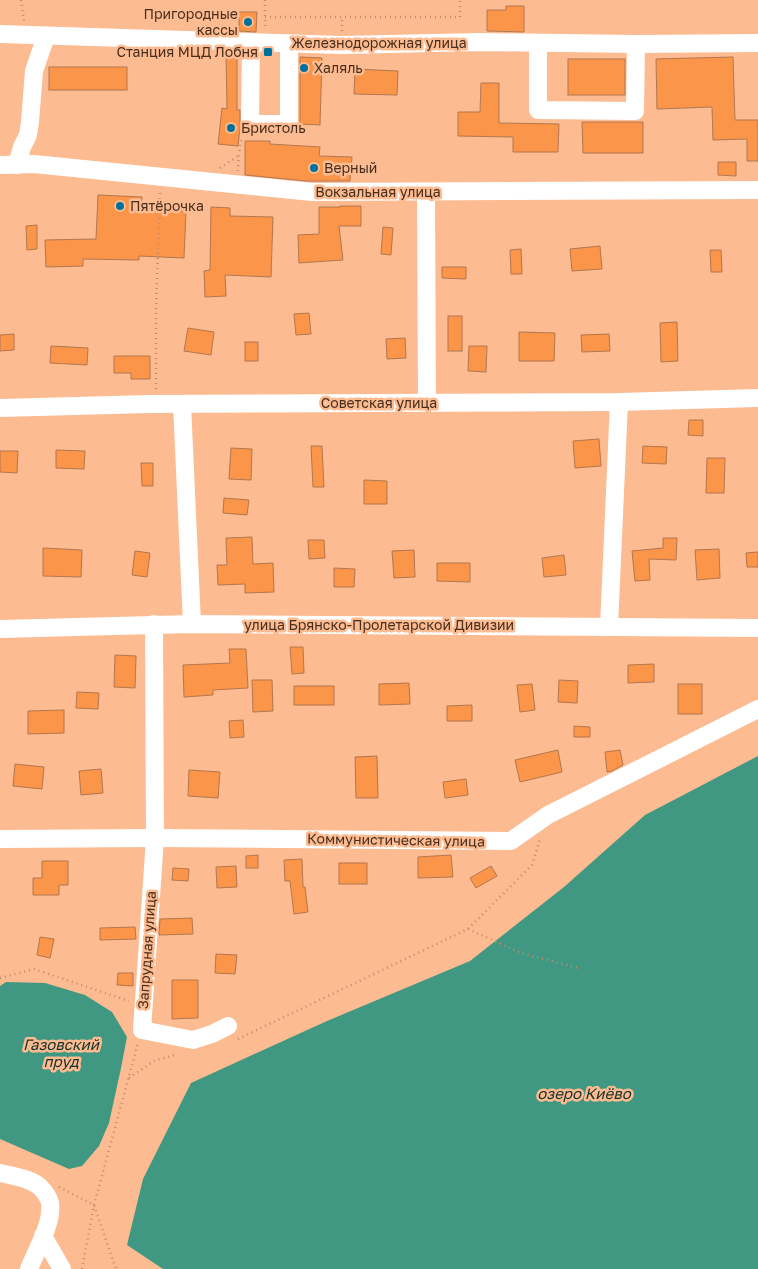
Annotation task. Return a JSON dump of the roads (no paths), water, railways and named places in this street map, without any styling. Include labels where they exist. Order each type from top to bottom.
[{"type":"street","name":"Железнодорожная улица","points":[[0,34],[342,45],[480,42],[758,43]]},
{"type":"street","points":[[9,165],[28,135],[34,71],[46,36]]},
{"type":"street","points":[[251,43],[250,124],[289,124],[289,44]]},
{"type":"street","points":[[538,43],[538,110],[567,111],[635,111],[636,44]]},
{"type":"street","name":"Вокзальная улица","points":[[9,165],[34,164],[312,192],[758,190]]},
{"type":"street","points":[[426,192],[427,403]]},
{"type":"street","name":"Советская улица","points":[[0,408],[182,404],[619,402],[758,398]]},
{"type":"street","points":[[609,627],[619,402]]},
{"type":"street","points":[[182,404],[192,624]]},
{"type":"street","name":"улица Брянско-Пролетарской Дивизии","points":[[0,629],[154,624],[758,628]]},
{"type":"street","name":"Запрудная улица","points":[[154,624],[155,838],[142,1005],[142,1030],[193,1040],[212,1034],[233,1032]]},
{"type":"street","name":"Коммунистическая улица","points":[[0,839],[155,838],[511,841],[548,815],[758,709]]},
{"type":"street","points":[[0,1173],[26,1180],[39,1186],[50,1202],[50,1217],[29,1269]]},
{"type":"street","points":[[43,1236],[62,1269]]},
{"type":"water","name":"озеро Киёво","points":[[758,756],[758,1269],[163,1269],[127,1245],[143,1179],[191,1083],[327,1021],[470,961],[564,887],[645,815]]},
{"type":"water","name":"Газовский пруд","points":[[6,982],[45,983],[85,995],[112,1012],[127,1037],[109,1123],[99,1146],[82,1166],[69,1169],[0,1139],[0,986]]},
{"type":"place","name":"Пригородные кассы","points":[[248,22]]},
{"type":"place","name":"Станция МЦД Лобня","points":[[268,52]]},
{"type":"place","name":"Халяль","points":[[304,68]]},
{"type":"place","name":"Бристоль","points":[[231,128]]},
{"type":"place","name":"Верный","points":[[314,168]]},
{"type":"place","name":"Пятёрочка","points":[[120,206]]}]
